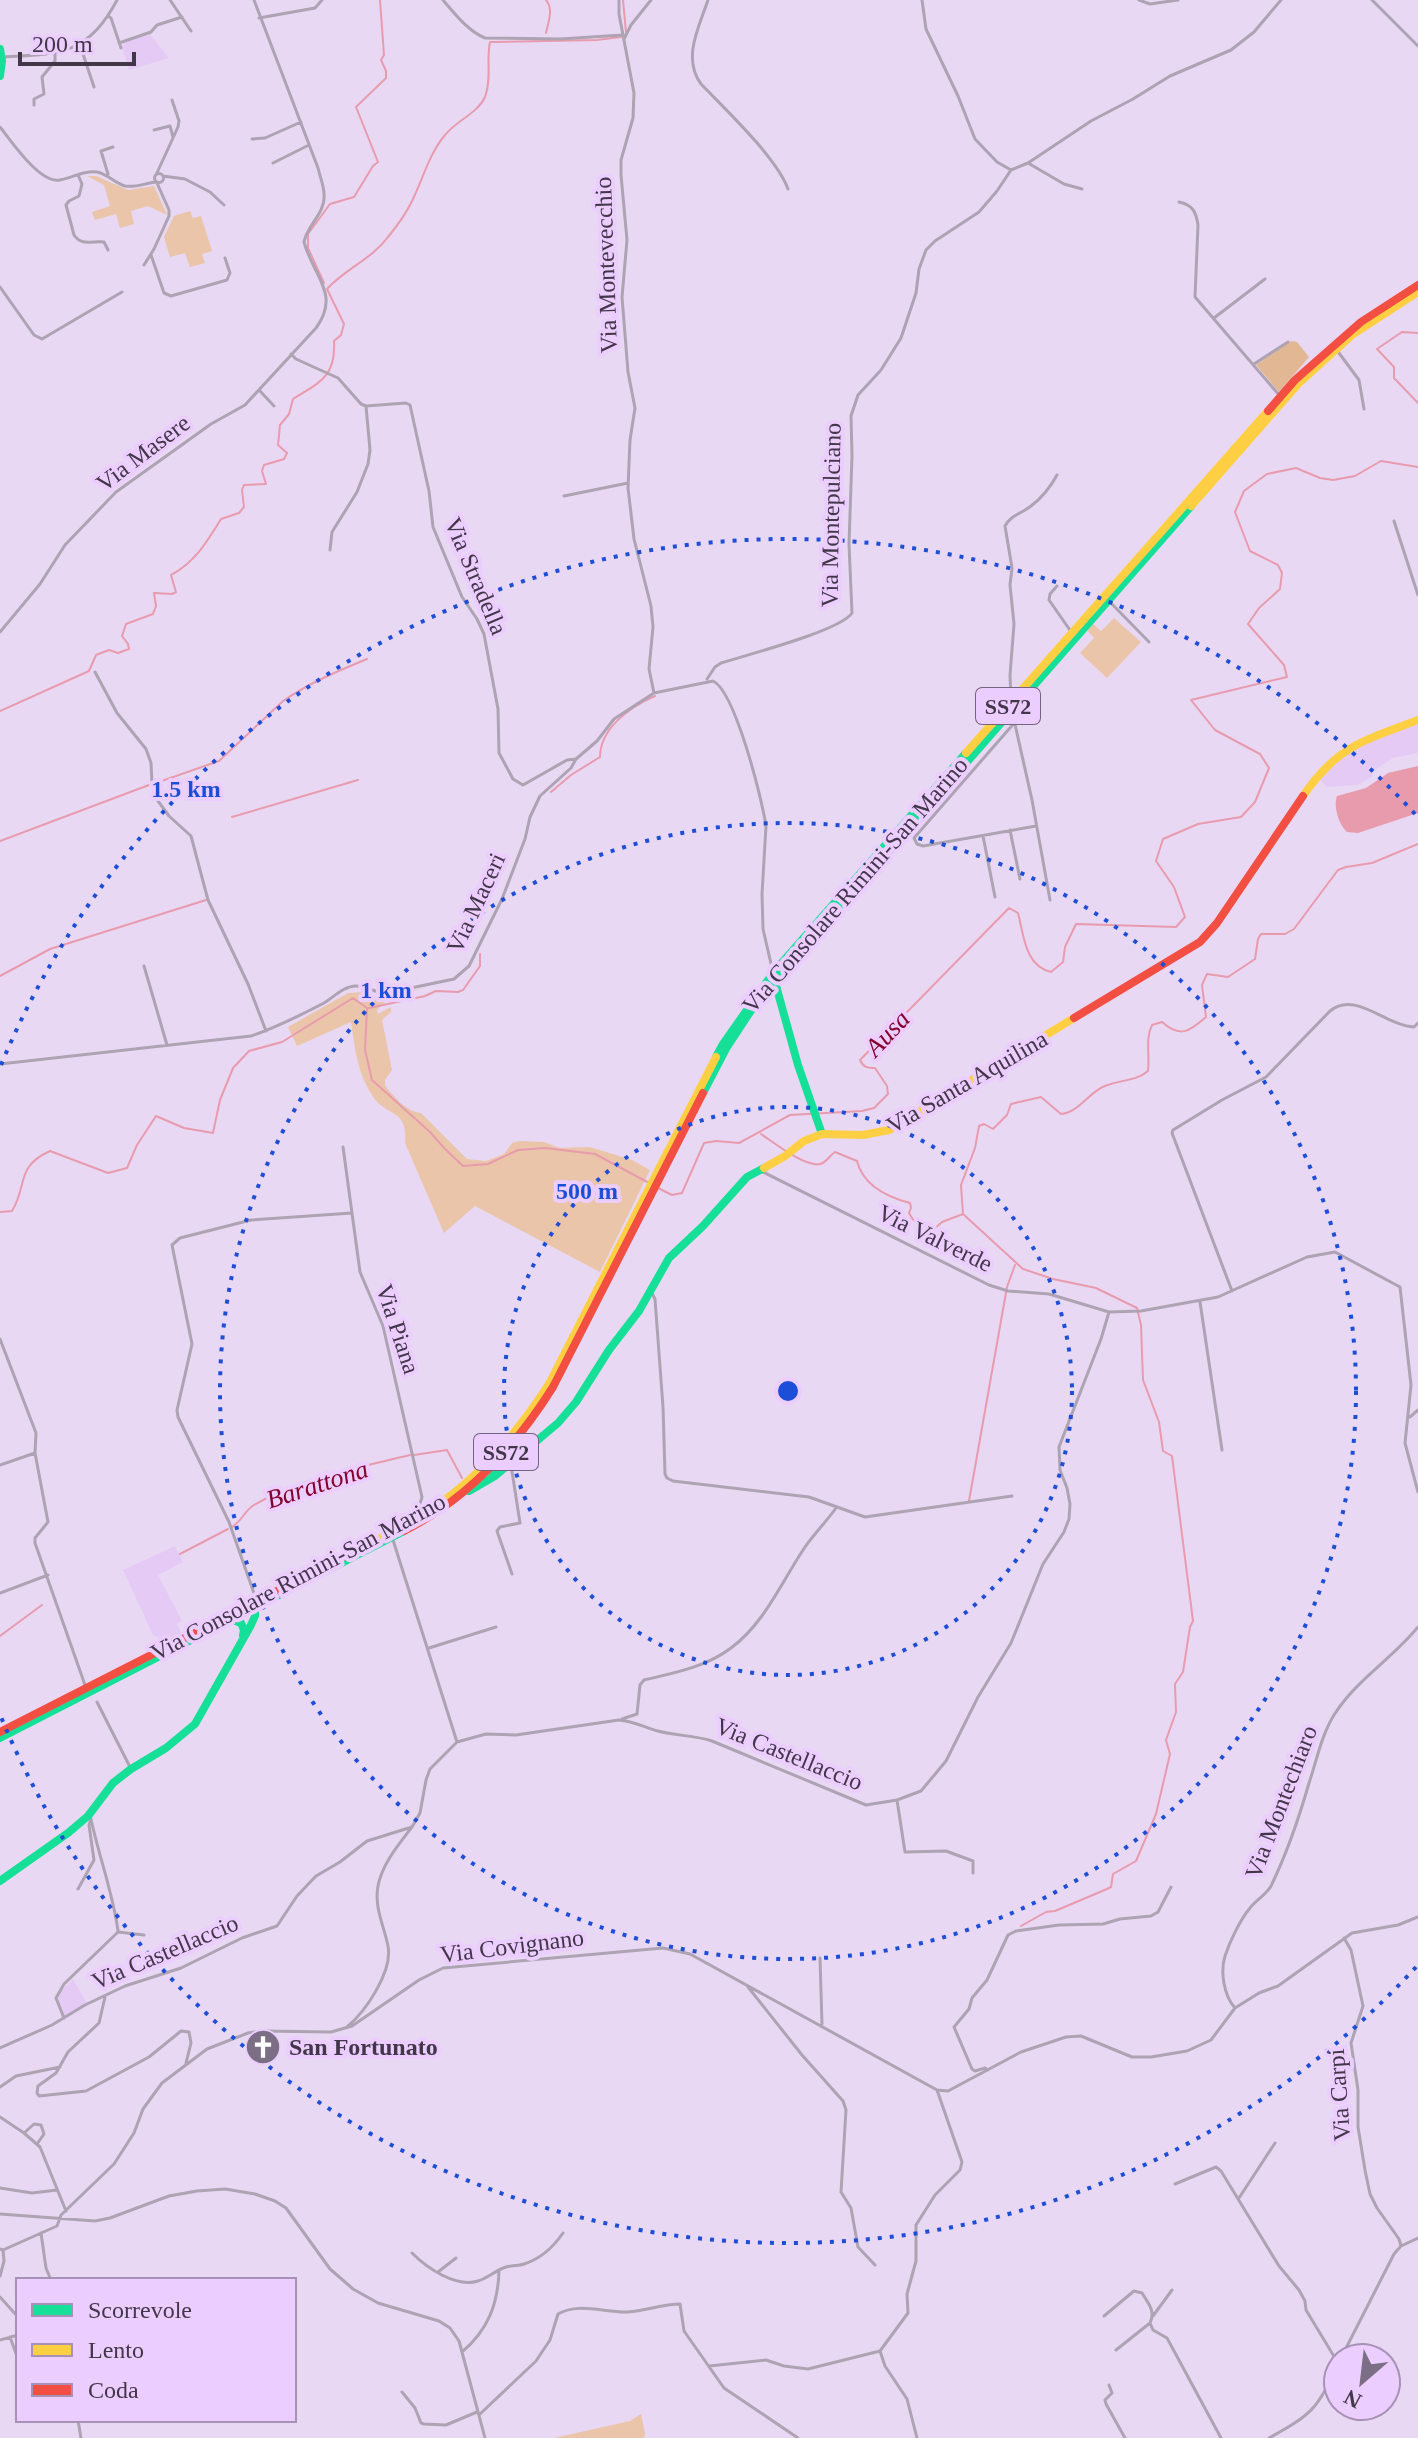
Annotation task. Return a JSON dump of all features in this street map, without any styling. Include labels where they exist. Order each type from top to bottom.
[{"type":"main road","points":[[0,76],[1,53]]},
{"type":"main road","name":"Via Consolare Rimini-San Marino","points":[[1012,706],[1072,633],[1281,396],[1347,333],[1418,285]]},
{"type":"main road","name":"Via Consolare Rimini-San Marino","points":[[0,1735],[86,1688],[393,1538],[493,1473],[534,1419],[553,1387],[723,1044],[774,977],[1299,383],[1371,321],[1418,292]]},
{"type":"main road","name":"Via Santa Aquilina","points":[[493,1473],[511,1465],[558,1423],[576,1402],[676,1249],[758,1169],[822,1134],[863,1135],[889,1130],[1200,942],[1217,923],[1316,777],[1334,758],[1351,746],[1418,720]]},
{"type":"main road","points":[[774,977],[798,1065],[822,1134]]},
{"type":"main road","name":"Via Consolare Rimini-San Marino","points":[[0,1735],[229,1621],[415,1520],[443,1503],[485,1468],[529,1416],[549,1384],[650,1192]]},
{"type":"main road","points":[[242,1640],[248,1615],[255,1605]]},
{"type":"main road","points":[[0,1881],[90,1818],[113,1783],[166,1748],[195,1724],[255,1616],[255,1605]]},
{"type":"main road","points":[[229,1621],[238,1621],[244,1630]]},
{"type":"street","points":[[1,53],[55,53],[80,44],[94,34],[117,0]]},
{"type":"street","points":[[170,0],[191,31]]},
{"type":"street","name":"Via Masere","points":[[0,632],[40,584],[65,545],[116,492],[211,424],[245,405],[322,320],[327,307],[324,288],[304,242],[323,207],[325,197],[318,168],[254,0]]},
{"type":"street","points":[[259,18],[315,8],[322,0]]},
{"type":"street","points":[[443,0],[467,26],[485,38],[560,39],[623,37],[651,0]]},
{"type":"street","name":"Via Montevecchio","points":[[619,0],[634,93],[633,118],[621,160],[627,240],[622,297],[628,372],[635,408],[628,483],[634,539],[651,606],[653,627],[649,669],[654,693]]},
{"type":"street","points":[[708,0],[692,51],[693,71],[701,84],[771,160],[788,189]]},
{"type":"street","points":[[922,0],[926,29],[975,139],[997,162],[1011,170],[1028,163],[1091,121],[1170,76],[1231,50],[1254,32],[1281,0]]},
{"type":"street","points":[[1139,0],[1150,4],[1178,0]]},
{"type":"street","points":[[1372,0],[1418,46]]},
{"type":"street","points":[[108,16],[121,48]]},
{"type":"street","points":[[119,43],[182,17]]},
{"type":"street","points":[[80,44],[94,87]]},
{"type":"street","points":[[34,105],[34,99],[44,94],[42,77],[55,61],[55,53]]},
{"type":"street","points":[[144,265],[169,216],[159,167],[179,121],[172,100]]},
{"type":"street","points":[[252,139],[265,138],[301,122]]},
{"type":"street","points":[[154,130],[170,126],[173,137]]},
{"type":"street","points":[[0,127],[45,178],[57,181],[90,172],[108,175],[121,185],[128,186],[180,177],[218,197],[224,205]]},
{"type":"street","points":[[273,163],[309,145]]},
{"type":"street","points":[[108,175],[101,151],[113,147]]},
{"type":"street","points":[[1028,163],[1064,184],[1082,189]]},
{"type":"street","name":"Via Montepulciano","points":[[707,681],[711,671],[721,663],[823,630],[849,617],[852,608],[849,544],[853,406],[858,395],[892,356],[901,338],[926,250],[979,212],[1011,170]]},
{"type":"street","points":[[77,175],[82,189],[66,208],[74,235],[77,240],[85,242],[104,242],[108,250]]},
{"type":"street","points":[[1179,202],[1189,205],[1196,214],[1198,225],[1195,297],[1281,396]]},
{"type":"street","points":[[151,255],[164,293],[171,296],[227,280],[230,273],[225,258]]},
{"type":"street","points":[[1213,319],[1265,279]]},
{"type":"street","points":[[0,287],[34,335],[42,339],[122,292]]},
{"type":"street","points":[[1253,365],[1288,342]]},
{"type":"street","points":[[1336,349],[1359,380],[1364,409]]},
{"type":"street","points":[[291,354],[345,384],[366,406],[370,450],[368,464],[357,492],[332,532],[330,550]]},
{"type":"street","points":[[259,390],[274,406]]},
{"type":"street","name":"Via Stradella","points":[[366,406],[410,405],[429,491],[433,527],[462,597],[484,634],[498,709],[499,753],[504,765],[513,779],[523,785],[567,760],[576,759]]},
{"type":"street","points":[[1050,900],[1012,706],[1010,675],[1014,615],[1010,585],[1012,568],[1005,526],[1010,518],[1044,496],[1057,475]]},
{"type":"street","points":[[564,496],[628,483]]},
{"type":"street","points":[[1394,521],[1418,595]]},
{"type":"street","points":[[1057,586],[1049,600],[1072,633]]},
{"type":"street","points":[[1108,600],[1149,642]]},
{"type":"street","points":[[95,672],[117,713],[146,749],[158,801],[191,836],[208,900],[248,984],[266,1031]]},
{"type":"street","points":[[654,693],[707,681],[719,684],[728,698],[762,800],[766,826],[763,929],[774,977]]},
{"type":"street","name":"Via Maceri","points":[[0,1064],[238,1037],[266,1031],[324,1003],[346,988],[355,986],[387,993],[454,979],[478,951],[502,899],[540,796],[597,741],[614,719],[654,693]]},
{"type":"street","points":[[1016,721],[914,838],[917,844],[923,846],[1036,826]]},
{"type":"street","points":[[1010,830],[1020,879]]},
{"type":"street","points":[[983,836],[995,897]]},
{"type":"street","points":[[144,966],[167,1045]]},
{"type":"street","points":[[1233,1292],[1173,1130],[1205,1109],[1266,1077],[1340,1004],[1357,1006],[1408,1027],[1418,1023]]},
{"type":"street","name":"Via Piana","points":[[343,1147],[360,1272],[383,1326],[422,1497],[415,1520]]},
{"type":"street","name":"Via Valverde","points":[[758,1169],[1002,1290],[1049,1294],[1109,1312],[1141,1311],[1200,1302],[1233,1292],[1307,1257],[1335,1252],[1400,1287],[1411,1385],[1410,1417]]},
{"type":"street","points":[[255,1605],[229,1522],[178,1417],[192,1344],[172,1245],[180,1238],[251,1220],[352,1213]]},
{"type":"street","points":[[651,1291],[655,1299],[667,1478],[809,1497],[865,1517],[1012,1496]]},
{"type":"street","points":[[1200,1302],[1222,1450]]},
{"type":"street","name":"Via Castellaccio","points":[[457,1742],[486,1734],[516,1735],[619,1720],[633,1721],[658,1731],[712,1741],[858,1803],[872,1806],[921,1791],[946,1761],[978,1697],[1011,1643],[1043,1564],[1064,1532],[1070,1504],[1060,1470],[1059,1447],[1109,1312]]},
{"type":"street","points":[[0,1339],[36,1433],[35,1453],[48,1522],[35,1538],[35,1543],[86,1688]]},
{"type":"street","points":[[1418,1410],[1410,1417],[1405,1443],[1418,1492]]},
{"type":"street","points":[[0,1465],[35,1453]]},
{"type":"street","points":[[511,1465],[521,1520],[518,1525],[500,1527],[497,1531],[512,1574]]},
{"type":"street","points":[[619,1720],[637,1714],[640,1685],[644,1680],[690,1669],[729,1650],[744,1638],[778,1592],[804,1549],[836,1508]]},
{"type":"street","name":"Via Consolare Rimini-San Marino","points":[[393,1538],[457,1742]]},
{"type":"street","points":[[0,1593],[48,1575]]},
{"type":"street","points":[[429,1648],[496,1627]]},
{"type":"street","name":"Via Montechiaro","points":[[1235,2008],[1228,1999],[1223,1974],[1226,1954],[1249,1908],[1269,1889],[1297,1823],[1321,1742],[1334,1715],[1371,1671],[1418,1627]]},
{"type":"street","points":[[97,1702],[131,1769]]},
{"type":"street","points":[[347,2027],[360,2014],[384,1975],[389,1949],[379,1918],[378,1886],[394,1851],[420,1813],[430,1769],[457,1742]]},
{"type":"street","points":[[897,1800],[905,1852],[946,1851],[973,1861],[973,1873]]},
{"type":"street","points":[[78,1889],[94,1860],[90,1818]]},
{"type":"street","points":[[90,1818],[109,1882],[118,1932]]},
{"type":"street","name":"Via Castellaccio","points":[[0,2048],[105,1996],[146,1978],[181,1968],[242,1938],[277,1926],[297,1896],[316,1876],[367,1841],[412,1827]]},
{"type":"street","points":[[988,2070],[972,2069],[954,2027],[969,2009],[981,1984],[987,1980],[1008,1935],[1059,1925],[1103,1924],[1151,1916],[1158,1912],[1171,1887]]},
{"type":"street","points":[[709,2366],[766,2360],[808,2369],[880,2351],[908,2313],[907,2294],[916,2261],[916,2225],[935,2195],[960,2170],[962,2162],[937,2090],[948,2091],[1021,2052],[1066,2037],[1081,2036],[1132,2057],[1187,2051],[1211,2040],[1235,2008],[1259,1993],[1278,1986],[1344,1938],[1418,1917]]},
{"type":"street","points":[[118,1932],[144,1935]]},
{"type":"street","points":[[64,2018],[56,2002],[57,1994],[118,1932]]},
{"type":"street","name":"Via Carpi","points":[[1344,1938],[1351,1950],[1363,2006],[1351,2043],[1363,2159],[1370,2194],[1401,2246]]},
{"type":"street","name":"Via Covignano","points":[[1,2249],[57,2226],[60,2217],[114,2164],[162,2083],[207,2049],[248,2033],[331,2032],[347,2027],[443,1968],[663,1948],[690,1954],[937,2090]]},
{"type":"street","points":[[820,1958],[822,2024]]},
{"type":"street","points":[[746,1984],[843,2101],[846,2110],[841,2192],[851,2208],[858,2247],[875,2265]]},
{"type":"street","points":[[105,1996],[99,2023],[68,2052],[61,2067],[38,2086],[39,2096],[86,2091],[149,2057],[181,2031],[189,2032],[191,2038],[186,2063]]},
{"type":"street","points":[[0,2087],[16,2076],[61,2067]]},
{"type":"street","points":[[0,2117],[37,2144],[66,2211]]},
{"type":"street","points":[[24,2133],[34,2124],[41,2125],[44,2134],[37,2144]]},
{"type":"street","points":[[1239,2198],[1275,2143]]},
{"type":"street","points":[[1175,2184],[1216,2167],[1221,2171],[1279,2266],[1305,2301],[1306,2310],[1327,2342]]},
{"type":"street","points":[[0,2188],[32,2193],[57,2190]]},
{"type":"street","points":[[0,2214],[104,2219],[169,2196],[215,2189],[239,2190],[267,2197],[291,2213],[324,2262],[344,2282],[378,2303],[444,2323],[455,2335],[485,2438]]},
{"type":"street","points":[[41,2233],[51,2278]]},
{"type":"street","points":[[412,2253],[438,2272],[467,2283],[477,2282],[500,2270],[525,2264],[546,2252],[563,2233]]},
{"type":"street","points":[[1349,2342],[1401,2246],[1418,2238]]},
{"type":"street","points":[[0,2276],[4,2261],[1,2249]]},
{"type":"street","points":[[438,2272],[456,2258]]},
{"type":"street","points":[[462,2352],[472,2344],[489,2320],[496,2301],[500,2270]]},
{"type":"street","points":[[1116,2350],[1150,2323],[1172,2290]]},
{"type":"street","points":[[1104,2316],[1134,2291],[1142,2293],[1153,2316]]},
{"type":"street","points":[[0,2297],[16,2315]]},
{"type":"street","points":[[402,2392],[415,2408],[421,2423],[446,2425],[479,2414],[536,2361],[550,2340],[558,2314],[567,2309],[630,2312],[680,2304],[684,2331],[724,2388],[798,2438]]},
{"type":"street","points":[[1150,2323],[1153,2330],[1167,2338],[1221,2438]]},
{"type":"street","points":[[0,2340],[16,2336]]},
{"type":"street","points":[[10,2337],[16,2354]]},
{"type":"street","points":[[880,2351],[885,2366],[907,2399],[917,2438]]},
{"type":"street","points":[[1109,2385],[1112,2393],[1105,2400],[1106,2404],[1125,2438]]},
{"type":"street","points":[[1269,2438],[1308,2415],[1322,2397]]},
{"type":"shaded area","points":[[150,34],[169,58],[129,70],[122,47],[124,43]]},
{"type":"shaded area","points":[[87,176],[96,176],[128,190],[154,186],[167,215],[148,206],[131,211],[134,224],[120,228],[116,214],[95,220],[92,212],[110,206],[104,185]]},
{"type":"shaded area","points":[[190,211],[193,218],[201,216],[212,251],[202,254],[205,263],[190,267],[185,253],[170,257],[164,237],[174,216]]},
{"type":"shaded area","points":[[1291,341],[1297,342],[1309,357],[1279,392],[1256,365]]},
{"type":"shaded area","points":[[1114,618],[1141,642],[1107,678],[1080,653],[1094,638],[1087,630],[1093,624],[1101,631]]},
{"type":"shaded area","points":[[1418,723],[1418,753],[1393,758],[1371,772],[1373,776],[1357,785],[1326,787],[1319,778],[1335,760],[1356,746]]},
{"type":"shaded area","points":[[1418,766],[1418,813],[1358,833],[1344,829],[1336,810],[1337,796],[1366,788],[1388,773]]},
{"type":"shaded area","points":[[427,987],[387,1000],[377,1010],[378,1014],[391,1007],[391,1012],[382,1020],[392,1070],[385,1080],[385,1086],[405,1106],[421,1113],[467,1159],[486,1161],[504,1154],[512,1143],[520,1141],[544,1142],[560,1148],[590,1147],[632,1160],[650,1170],[600,1272],[475,1206],[444,1233],[405,1143],[400,1118],[378,1102],[363,1078],[351,1022],[297,1046],[288,1027],[348,993],[364,992],[385,998]]},
{"type":"shaded area","points":[[175,1546],[183,1562],[158,1575],[182,1621],[177,1624],[182,1634],[163,1640],[153,1635],[123,1570]]},
{"type":"shaded area","points":[[73,1979],[87,2003],[64,2016],[57,1998]]},
{"type":"shaded area","points":[[641,2414],[644,2438],[554,2438],[630,2421]]},
{"type":"waterway","points":[[324,283],[308,248],[308,234],[330,204],[354,197],[378,162],[356,107],[386,78],[381,60],[384,55],[380,0]]},
{"type":"waterway","points":[[546,0],[550,12],[546,33]]},
{"type":"waterway","points":[[623,0],[626,32]]},
{"type":"waterway","points":[[0,711],[89,671],[96,655],[109,650],[118,653],[129,649],[122,636],[126,624],[153,614],[156,606],[154,593],[176,592],[171,575],[194,558],[221,519],[239,513],[244,507],[244,485],[266,484],[262,471],[264,465],[284,459],[287,453],[278,445],[280,425],[289,414],[293,399],[329,371],[334,341],[341,335],[344,324],[327,289],[388,237],[410,206],[439,142],[482,103],[488,83],[490,42],[621,37]]},
{"type":"waterway","name":"Ausa","points":[[1418,333],[1402,332],[1377,349],[1394,367],[1394,378],[1418,403]]},
{"type":"waterway","name":"Ausa","points":[[658,1188],[672,1195],[682,1193],[704,1143],[739,1143],[790,1115],[874,1108],[888,1094],[887,1086],[875,1068],[866,1067],[860,1060],[1009,908],[1018,913],[1031,957],[1042,969],[1051,972],[1063,962],[1065,947],[1076,924],[1176,927],[1185,917],[1174,887],[1156,861],[1163,839],[1198,824],[1241,817],[1255,802],[1269,768],[1260,754],[1215,730],[1191,700],[1287,677],[1284,665],[1248,624],[1259,608],[1280,589],[1282,573],[1278,565],[1250,551],[1235,512],[1244,491],[1267,474],[1296,468],[1333,480],[1355,476],[1381,461],[1418,467]]},
{"type":"waterway","points":[[156,783],[219,761],[283,701],[313,683],[367,659]]},
{"type":"waterway","points":[[551,792],[600,757],[605,737],[618,720],[635,706],[655,696]]},
{"type":"waterway","points":[[232,817],[358,780]]},
{"type":"waterway","points":[[0,841],[149,785]]},
{"type":"waterway","points":[[761,1134],[790,1154],[814,1164],[822,1163],[835,1152],[857,1161],[870,1183],[910,1203],[909,1213],[916,1223],[934,1229],[942,1222],[963,1214],[961,1185],[975,1148],[979,1126],[984,1124],[993,1129],[1007,1115],[1011,1104],[1041,1097],[1061,1114],[1067,1113],[1099,1089],[1144,1074],[1148,1071],[1148,1041],[1152,1025],[1162,1022],[1174,1030],[1184,1031],[1206,1017],[1202,985],[1207,974],[1228,977],[1255,959],[1261,934],[1285,934],[1294,929],[1338,870],[1372,863],[1418,844]]},
{"type":"waterway","points":[[0,976],[50,949],[206,900]]},
{"type":"waterway","points":[[369,1008],[436,991],[463,990],[480,966],[480,954]]},
{"type":"waterway","name":"Ausa","points":[[0,1212],[12,1211],[27,1170],[50,1151],[108,1173],[127,1168],[137,1145],[156,1116],[184,1128],[213,1133],[220,1100],[233,1068],[249,1051],[282,1042],[353,998],[367,1008],[365,1050],[372,1080],[463,1166],[488,1164],[518,1150],[545,1148],[595,1154],[649,1183]]},
{"type":"waterway","points":[[963,1214],[1023,1269],[1096,1288],[1137,1308],[1141,1325],[1143,1380],[1159,1422],[1163,1451],[1172,1456],[1193,1621],[1183,1672],[1175,1684],[1176,1712],[1166,1740],[1170,1754],[1156,1814],[1136,1861],[1113,1874],[1111,1887],[1046,1912],[1021,1926]]},
{"type":"waterway","points":[[969,1501],[1007,1287],[1015,1265]]},
{"type":"waterway","name":"Barattona","points":[[414,1455],[447,1450],[462,1478]]},
{"type":"waterway","name":"Barattona","points":[[232,1527],[254,1505],[291,1488],[410,1455]]},
{"type":"waterway","name":"Barattona","points":[[180,1554],[228,1529]]},
{"type":"waterway","name":"Barattona","points":[[0,1636],[42,1605]]},
{"type":"traffic: fast","points":[[0,49],[0,76]]},
{"type":"traffic: fast","points":[[703,1093],[727,1047],[756,1003],[1191,506]]},
{"type":"traffic: fast","points":[[716,1057],[773,973],[966,753]]},
{"type":"traffic: fast","points":[[775,982],[798,1065],[822,1134]]},
{"type":"traffic: fast","points":[[495,1476],[558,1423],[639,1311],[669,1258],[747,1177],[764,1168]]},
{"type":"traffic: fast","points":[[469,1491],[495,1476],[490,1469]]},
{"type":"traffic: fast","points":[[0,1738],[404,1531]]},
{"type":"traffic: fast","points":[[0,1881],[88,1816],[113,1783],[166,1748],[195,1724],[251,1625],[255,1606]]},
{"type":"traffic: fast","points":[[233,1620],[241,1623],[243,1635]]},
{"type":"traffic: slow","points":[[1191,506],[1299,383],[1352,335],[1418,292]]},
{"type":"traffic: slow","points":[[966,753],[1268,411]]},
{"type":"traffic: slow","points":[[1303,796],[1340,755],[1367,740],[1418,720]]},
{"type":"traffic: slow","points":[[764,1168],[804,1141],[822,1134],[863,1135],[889,1130],[1074,1018]]},
{"type":"traffic: slow","points":[[359,1549],[407,1524],[454,1493],[490,1460],[535,1404],[549,1384],[716,1057]]},
{"type":"traffic: jam","points":[[1268,411],[1295,380],[1361,322],[1418,285]]},
{"type":"traffic: jam","points":[[1074,1018],[1200,942],[1217,923],[1303,796]]},
{"type":"traffic: jam","points":[[404,1531],[469,1487],[506,1450],[539,1409],[703,1093]]},
{"type":"traffic: jam","points":[[0,1732],[359,1549]]},
{"type":"place","name":"San Fortunato","points":[[263,2047]]}]
